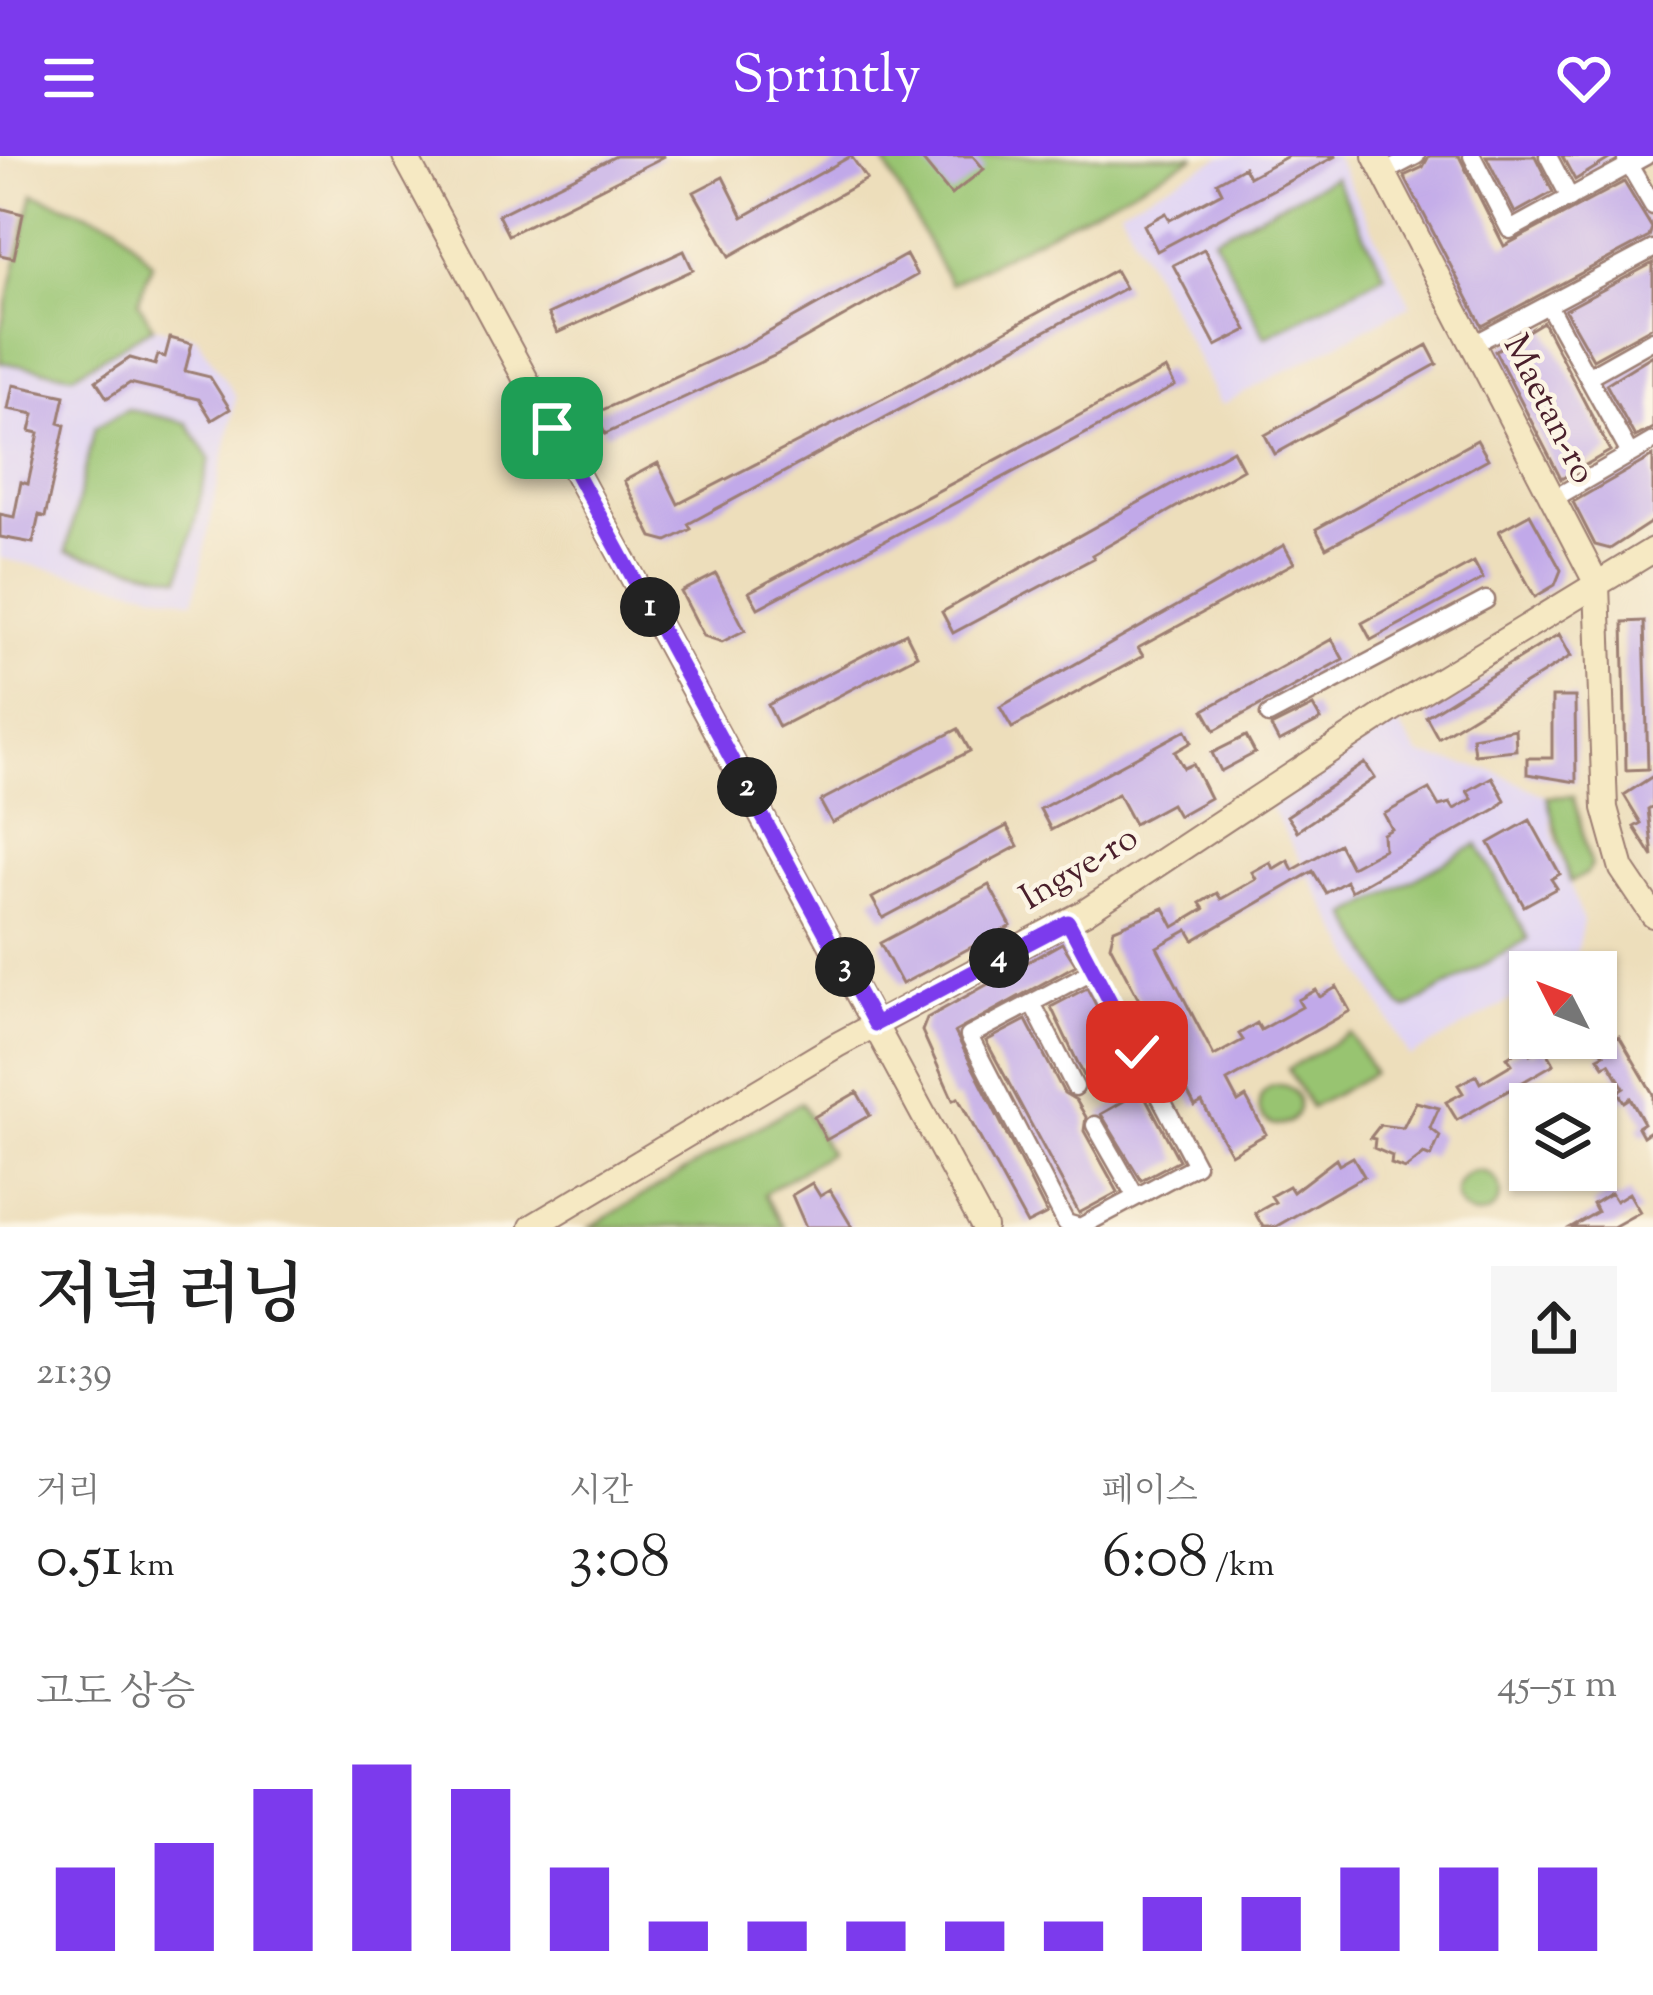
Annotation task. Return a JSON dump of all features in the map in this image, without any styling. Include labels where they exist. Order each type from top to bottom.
[{"type":"street","points":[[405,156],[984,1227]]},
{"type":"street","points":[[1380,164],[1416,156]]},
{"type":"street","points":[[1472,156],[1510,230],[1633,159],[1653,206]]},
{"type":"street","points":[[1549,156],[1570,198]]},
{"type":"street","name":"Maetan-ro","points":[[1380,164],[1597,584],[1605,808],[1622,868],[1648,900]]},
{"type":"street","points":[[1474,344],[1653,249]]},
{"type":"street","points":[[1548,305],[1630,454]]},
{"type":"street","points":[[1589,376],[1653,340]]},
{"type":"street","points":[[1553,499],[1653,441]]},
{"type":"street","name":"Ingye-ro","points":[[532,1227],[875,1024],[1068,922],[1390,710],[1653,550]]},
{"type":"street","points":[[1269,715],[1486,600]]},
{"type":"street","points":[[1068,922],[1094,970],[1196,1165],[1080,1227],[1066,1223],[969,1036],[1094,970]]},
{"type":"street","points":[[1032,1003],[1075,1087]]},
{"type":"street","points":[[1095,1125],[1136,1197]]},
{"type":"shaded area","points":[[1223,156],[1335,156],[1411,305],[1221,405],[1120,209]]},
{"type":"shaded area","points":[[153,327],[197,337],[236,397],[194,601],[0,558],[0,362],[73,374]]},
{"type":"shaded area","points":[[1396,722],[1419,755],[1494,771],[1547,797],[1553,834],[1583,921],[1577,951],[1509,951],[1509,1001],[1410,1057],[1270,806]]},
{"type":"green space","points":[[881,156],[1196,156],[950,284]]},
{"type":"green space","points":[[1334,177],[1385,274],[1265,337],[1214,238]]},
{"type":"green space","points":[[33,194],[118,224],[152,263],[138,302],[153,327],[73,375],[0,362],[0,333]]},
{"type":"green space","points":[[128,409],[187,423],[210,459],[180,578],[66,552],[95,427]]},
{"type":"green space","points":[[1573,796],[1591,865],[1587,874],[1570,882],[1547,797]]},
{"type":"green space","points":[[1478,844],[1528,939],[1407,1009],[1400,1006],[1348,915]]},
{"type":"green space","points":[[1350,1033],[1373,1073],[1311,1108],[1288,1069]]},
{"type":"green space","points":[[1279,1085],[1293,1091],[1299,1105],[1293,1119],[1279,1125],[1265,1119],[1259,1105],[1265,1091]]},
{"type":"green space","points":[[801,1102],[829,1153],[764,1194],[784,1227],[590,1227]]},
{"type":"green space","points":[[1478,1171],[1494,1177],[1500,1193],[1494,1209],[1478,1215],[1462,1209],[1456,1193],[1462,1177]]},
{"type":"building","points":[[616,156],[665,156],[508,235],[498,215]]},
{"type":"building","points":[[851,156],[867,179],[730,256],[694,192],[723,177],[743,217]]},
{"type":"building","points":[[919,156],[973,156],[984,169],[951,195]]},
{"type":"building","points":[[1288,156],[1336,156],[1157,251],[1144,225],[1166,213],[1170,220],[1222,192],[1217,182],[1244,167],[1249,177]]},
{"type":"building","points":[[1429,156],[1459,156],[1504,246],[1624,182],[1652,228],[1649,237],[1482,326],[1404,176],[1423,167]]},
{"type":"building","points":[[1486,156],[1535,156],[1553,192],[1515,213]]},
{"type":"building","points":[[1562,156],[1614,156],[1575,180]]},
{"type":"building","points":[[0,208],[23,214],[14,258],[0,255]]},
{"type":"building","points":[[1204,249],[1247,330],[1216,346],[1173,265]]},
{"type":"building","points":[[684,251],[693,270],[557,333],[548,314]]},
{"type":"building","points":[[906,255],[917,275],[776,355],[605,434],[596,413],[751,342]]},
{"type":"building","points":[[1653,263],[1653,326],[1593,359],[1565,310]]},
{"type":"building","points":[[1115,270],[1125,288],[688,524],[691,529],[667,541],[652,537],[624,481],[658,463],[678,504],[903,388]]},
{"type":"building","points":[[1543,322],[1610,451],[1561,479],[1495,351]]},
{"type":"building","points":[[170,338],[192,344],[185,371],[210,377],[230,409],[212,420],[199,399],[130,383],[107,398],[96,381],[130,358],[155,365],[158,355],[165,357]]},
{"type":"building","points":[[1427,345],[1437,364],[1275,454],[1265,435]]},
{"type":"building","points":[[1653,355],[1653,428],[1635,437],[1606,384]]},
{"type":"building","points":[[1166,369],[1175,386],[758,608],[749,592]]},
{"type":"building","points":[[13,385],[65,396],[59,423],[65,425],[45,517],[39,515],[33,543],[0,537],[0,514],[14,517],[21,482],[28,484],[39,433],[30,431],[34,414],[8,409]]},
{"type":"building","points":[[1477,440],[1488,459],[1326,548],[1316,529]]},
{"type":"building","points":[[1233,450],[1243,469],[1092,555],[1094,558],[953,633],[942,612]]},
{"type":"building","points":[[1653,456],[1653,521],[1610,549],[1595,545],[1573,502]]},
{"type":"building","points":[[1530,514],[1561,570],[1555,585],[1535,597],[1499,531]]},
{"type":"building","points":[[1284,545],[1294,563],[1138,648],[1143,656],[1012,728],[1000,707]]},
{"type":"building","points":[[1474,562],[1483,579],[1371,640],[1362,623]]},
{"type":"building","points":[[716,574],[745,630],[722,642],[704,636],[681,592]]},
{"type":"building","points":[[1644,621],[1648,769],[1626,770],[1623,622]]},
{"type":"building","points":[[906,633],[917,655],[779,727],[768,705]]},
{"type":"building","points":[[1559,634],[1571,656],[1438,738],[1426,716]]},
{"type":"building","points":[[1332,639],[1343,659],[1215,730],[1204,710]]},
{"type":"building","points":[[1552,697],[1575,697],[1576,782],[1527,774],[1527,758],[1552,758]]},
{"type":"building","points":[[1313,706],[1321,720],[1279,742],[1271,727]]},
{"type":"building","points":[[958,729],[970,751],[832,823],[820,801]]},
{"type":"building","points":[[1515,729],[1516,750],[1474,754],[1472,737]]},
{"type":"building","points":[[1186,730],[1192,742],[1175,752],[1184,768],[1193,764],[1210,798],[1178,816],[1171,804],[1134,824],[1118,794],[1051,830],[1040,809]]},
{"type":"building","points":[[1246,736],[1255,753],[1221,771],[1212,753]]},
{"type":"building","points":[[1365,763],[1375,778],[1297,831],[1287,816]]},
{"type":"building","points":[[1653,776],[1653,806],[1648,809],[1653,857],[1634,827],[1641,823],[1624,795]]},
{"type":"building","points":[[1492,777],[1505,800],[1497,808],[1351,891],[1346,881],[1326,893],[1313,871],[1194,940],[1188,930],[1157,947],[1214,1056],[1243,1040],[1239,1034],[1257,1023],[1261,1030],[1302,1007],[1298,1000],[1316,990],[1320,997],[1337,987],[1350,1011],[1227,1081],[1238,1102],[1246,1097],[1266,1134],[1231,1154],[1202,1102],[1195,1106],[1110,945],[1114,929],[1164,908],[1174,927],[1204,909],[1200,903],[1217,893],[1221,899],[1256,879],[1252,872],[1270,862],[1273,869],[1288,860],[1293,870],[1339,844],[1351,867],[1384,849],[1383,834],[1392,829],[1384,814],[1429,789],[1439,806],[1450,803],[1454,809],[1472,799],[1467,791]]},
{"type":"building","points":[[1530,820],[1560,874],[1551,879],[1557,888],[1524,906],[1489,843]]},
{"type":"building","points":[[1007,826],[1018,846],[883,918],[872,898]]},
{"type":"building","points":[[989,885],[1011,926],[902,984],[880,943]]},
{"type":"building","points":[[1062,943],[1076,965],[955,1032],[1047,1214],[1027,1224],[958,1098],[953,1100],[922,1031],[927,1018]]},
{"type":"building","points":[[1087,988],[1179,1160],[1141,1180],[1101,1114],[1124,1101],[1104,1066],[1084,1076],[1051,1007]]},
{"type":"building","points":[[1026,1020],[1064,1093],[1076,1100],[1086,1117],[1084,1131],[1118,1192],[1079,1213],[986,1041]]},
{"type":"building","points":[[1617,1037],[1653,1094],[1653,1138],[1649,1132],[1643,1136],[1638,1127],[1644,1123],[1630,1098],[1624,1102],[1618,1092],[1624,1088],[1609,1063],[1604,1066],[1599,1059],[1617,1059]]},
{"type":"building","points":[[1507,1057],[1551,1059],[1554,1064],[1521,1083],[1509,1083],[1509,1090],[1457,1120],[1446,1102],[1463,1093],[1458,1085],[1476,1075],[1480,1083],[1512,1064]]},
{"type":"building","points":[[857,1092],[870,1115],[826,1140],[814,1117]]},
{"type":"building","points":[[1416,1102],[1439,1108],[1430,1128],[1440,1136],[1431,1157],[1424,1154],[1405,1169],[1391,1164],[1392,1156],[1374,1148],[1375,1139],[1370,1138],[1380,1125],[1403,1128]]},
{"type":"building","points":[[1353,1157],[1364,1176],[1275,1227],[1263,1227],[1255,1213],[1275,1202],[1271,1196],[1289,1186],[1293,1192],[1336,1159],[1339,1165]]},
{"type":"building","points":[[812,1183],[820,1196],[830,1190],[852,1227],[806,1227],[792,1195]]},
{"type":"building","points":[[1611,1193],[1616,1201],[1629,1193],[1640,1212],[1613,1227],[1571,1227],[1597,1212],[1593,1204]]},
{"type":"route","points":[[552,428],[875,1024],[1068,922],[1137,1052]]}]
